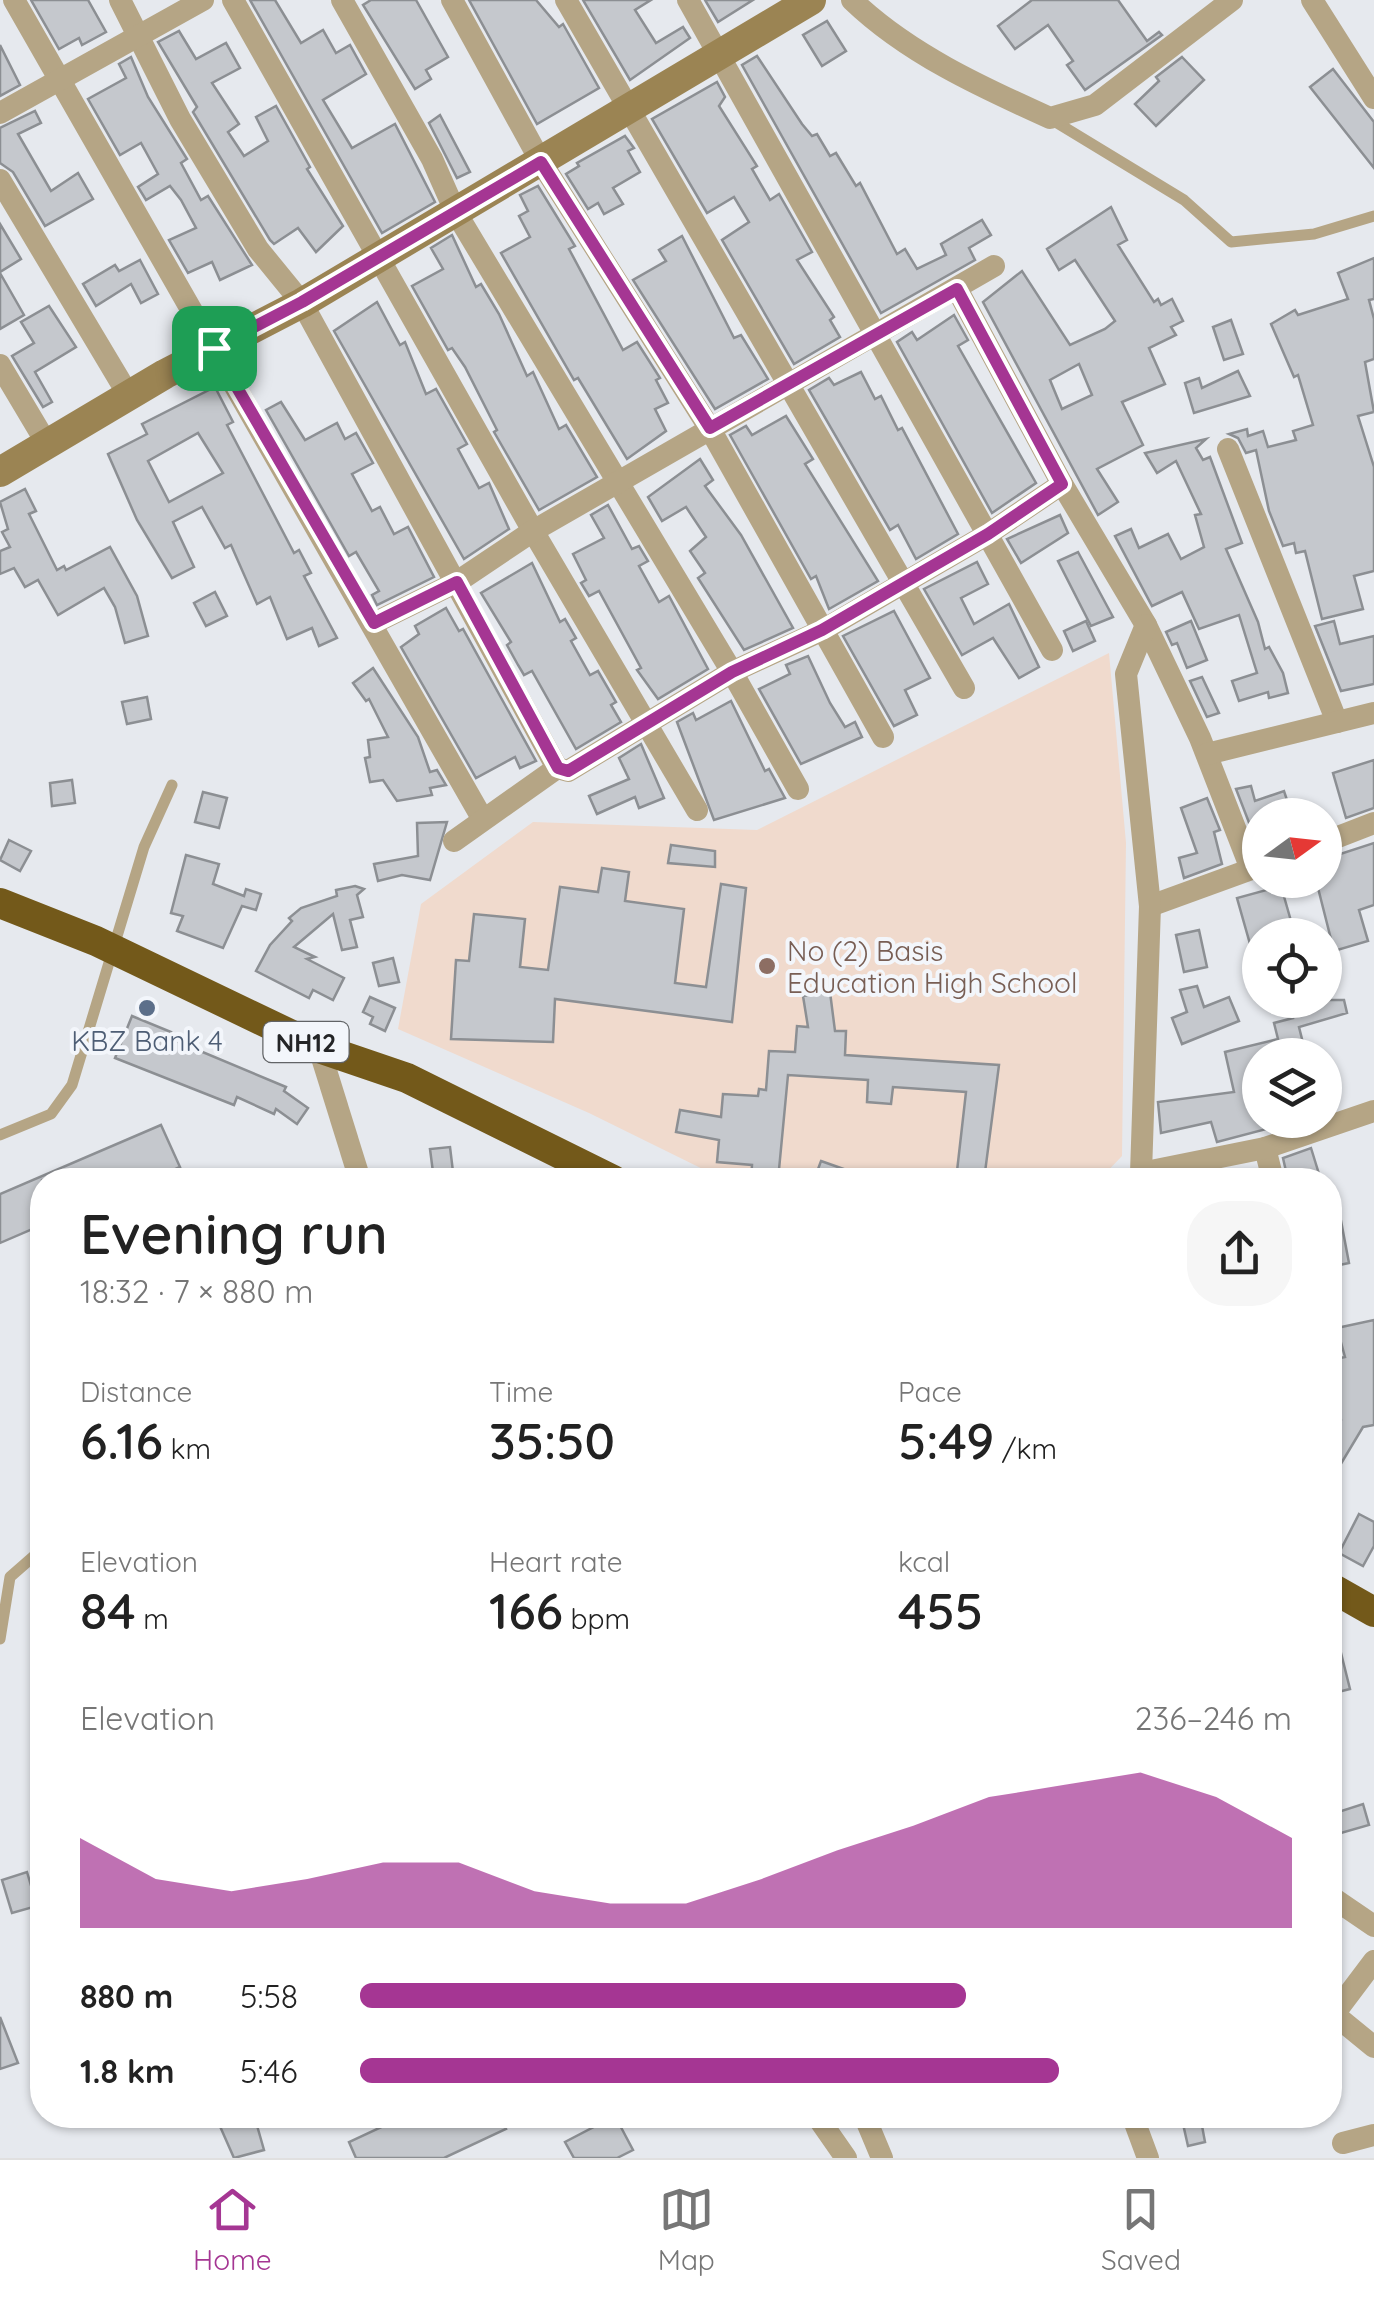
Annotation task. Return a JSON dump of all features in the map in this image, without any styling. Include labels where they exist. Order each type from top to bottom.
[{"type":"highway","name":"NH12","points":[[0,903],[112,949],[319,1048],[407,1078],[589,1168]]},
{"type":"highway","points":[[1342,1594],[1374,1612]]},
{"type":"street","points":[[14,0],[374,623],[482,818]]},
{"type":"street","points":[[120,0],[189,135],[258,248],[302,302],[558,768],[568,771],[732,672],[822,630],[988,534],[1062,484]]},
{"type":"street","points":[[0,112],[204,0]]},
{"type":"street","points":[[233,0],[533,532],[697,810]]},
{"type":"street","points":[[342,0],[432,160],[455,211],[732,672],[798,790]]},
{"type":"street","points":[[452,0],[541,162],[710,428],[883,737]]},
{"type":"street","points":[[566,0],[792,383],[964,688]]},
{"type":"street","points":[[688,0],[879,334],[1052,650]]},
{"type":"street","points":[[0,472],[128,396],[378,258],[811,0]]},
{"type":"street","points":[[852,0],[874,20],[977,84],[1050,118],[1096,105],[1232,0]]},
{"type":"street","points":[[1312,0],[1374,98]]},
{"type":"street","points":[[0,180],[128,396]]},
{"type":"street","points":[[374,623],[457,582],[533,532],[994,266]]},
{"type":"street","points":[[957,289],[1062,484],[1146,625],[1242,837]]},
{"type":"street","points":[[0,365],[48,444]]},
{"type":"street","points":[[1228,449],[1337,722]]},
{"type":"street","points":[[1137,1168],[1150,906],[1126,674],[1146,625]]},
{"type":"street","points":[[1207,754],[1374,713]]},
{"type":"street","points":[[454,842],[482,818],[558,768]]},
{"type":"street","points":[[1342,835],[1374,823]]},
{"type":"street","points":[[1150,906],[1242,873]]},
{"type":"street","points":[[319,1048],[356,1168]]},
{"type":"street","points":[[1174,1168],[1265,1148],[1374,1112]]},
{"type":"street","points":[[1265,1148],[1270,1168]]},
{"type":"street","points":[[1342,1904],[1374,1926]]},
{"type":"street","points":[[1342,2000],[1374,1961]]},
{"type":"street","points":[[1342,2020],[1374,2047]]},
{"type":"street","points":[[825,2128],[846,2158]]},
{"type":"street","points":[[869,2128],[882,2158]]},
{"type":"street","points":[[1137,2128],[1148,2158]]},
{"type":"street","points":[[1343,2143],[1374,2135]]},
{"type":"lane","points":[[1050,118],[1184,200],[1231,242],[1314,234],[1374,216]]},
{"type":"lane","points":[[0,1135],[51,1114],[72,1085],[144,847],[172,786]]},
{"type":"lane","points":[[0,1638],[10,1578],[30,1560]]},
{"type":"shaded area","name":"No (2) Basis Education High School","points":[[1109,653],[1126,843],[1122,1156],[1110,1168],[701,1168],[589,1113],[398,1029],[421,904],[533,822],[757,830]]},
{"type":"building","points":[[31,0],[88,0],[106,32],[82,45],[79,38],[59,49]]},
{"type":"building","points":[[250,0],[275,0],[301,43],[323,30],[336,53],[350,45],[366,74],[323,100],[352,148],[395,124],[435,202],[382,233]]},
{"type":"building","points":[[371,0],[416,0],[448,57],[426,70],[431,79],[415,89],[363,5]]},
{"type":"building","points":[[469,0],[536,0],[559,27],[563,24],[599,88],[537,124]]},
{"type":"building","points":[[583,0],[651,0],[635,10],[656,43],[683,27],[690,38],[630,80]]},
{"type":"building","points":[[705,0],[753,0],[718,22]]},
{"type":"building","points":[[1032,0],[1118,0],[1147,41],[1159,32],[1162,35],[1085,90],[1067,65],[1073,61],[1048,25],[1015,49],[998,26]]},
{"type":"building","points":[[827,21],[846,51],[822,66],[803,35]]},
{"type":"building","points":[[179,31],[196,59],[226,43],[240,68],[212,83],[239,124],[228,132],[244,156],[268,141],[256,117],[276,106],[310,167],[307,169],[343,226],[316,252],[298,228],[274,244],[270,240],[193,112],[197,107],[158,42]]},
{"type":"building","points":[[0,45],[20,85],[0,96]]},
{"type":"building","points":[[757,56],[802,124],[812,136],[817,134],[830,156],[836,153],[856,186],[860,183],[897,254],[905,249],[917,269],[946,255],[941,244],[982,220],[991,235],[969,248],[975,260],[881,313],[742,65]]},
{"type":"building","points":[[131,57],[148,97],[187,159],[181,163],[201,200],[208,196],[252,265],[220,280],[212,262],[188,273],[169,240],[196,228],[181,200],[170,186],[146,200],[138,187],[158,174],[141,143],[120,155],[88,99],[126,78],[119,64]]},
{"type":"building","points":[[1182,57],[1204,80],[1156,126],[1135,104],[1159,81],[1156,77]]},
{"type":"building","points":[[1333,69],[1374,122],[1374,168],[1310,87]]},
{"type":"building","points":[[717,82],[725,97],[719,106],[757,166],[752,169],[770,200],[779,194],[812,252],[797,260],[834,317],[830,320],[840,337],[794,364],[722,240],[749,222],[734,197],[707,213],[652,119]]},
{"type":"building","points":[[35,111],[41,123],[18,134],[51,191],[78,173],[93,199],[45,226],[13,172],[0,163],[0,128]]},
{"type":"building","points":[[440,115],[470,172],[457,178],[429,123]]},
{"type":"building","points":[[625,136],[634,148],[628,151],[640,172],[613,188],[623,204],[604,214],[598,203],[588,209],[566,174],[579,166],[577,163]]},
{"type":"building","points":[[538,186],[575,246],[569,249],[623,350],[637,342],[660,378],[656,380],[668,403],[655,409],[666,431],[627,459],[578,378],[574,380],[501,253],[530,237],[519,216],[528,211],[520,195]]},
{"type":"building","points":[[1111,207],[1127,240],[1118,245],[1154,302],[1158,299],[1161,305],[1172,299],[1183,321],[1171,327],[1176,335],[1149,348],[1165,384],[1122,402],[1143,445],[1097,469],[1118,502],[1098,515],[983,302],[1022,271],[1070,345],[1115,321],[1075,260],[1059,270],[1047,249]],"holes":[[[1079,364],[1092,395],[1062,409],[1050,380]]]},
{"type":"building","points":[[0,224],[21,259],[0,272]]},
{"type":"building","points":[[452,235],[476,287],[481,284],[499,314],[527,376],[533,372],[559,429],[566,425],[597,477],[539,510],[494,432],[497,430],[465,367],[452,348],[448,350],[412,286],[443,269],[431,248]]},
{"type":"building","points":[[682,236],[734,338],[741,335],[768,379],[715,409],[633,280],[666,261],[659,250]]},
{"type":"building","points":[[1374,258],[1374,299],[1369,300],[1374,319],[1374,359],[1365,362],[1374,412],[1358,416],[1374,467],[1374,571],[1354,576],[1363,609],[1322,619],[1305,551],[1296,553],[1294,543],[1283,546],[1269,511],[1256,450],[1246,453],[1238,438],[1229,434],[1247,429],[1248,436],[1263,431],[1268,447],[1296,440],[1293,431],[1313,425],[1298,375],[1294,377],[1271,324],[1295,310],[1298,315],[1348,299],[1338,273]]},
{"type":"building","points":[[140,260],[158,294],[141,303],[131,284],[96,306],[83,284],[115,265],[119,271]]},
{"type":"building","points":[[0,273],[24,315],[0,329]]},
{"type":"building","points":[[377,302],[400,345],[405,342],[426,394],[436,389],[467,444],[458,449],[479,488],[489,483],[509,529],[464,559],[334,331]]},
{"type":"building","points":[[49,306],[76,347],[35,372],[52,402],[43,407],[12,356],[34,343],[21,322]]},
{"type":"building","points":[[954,315],[968,340],[958,346],[1036,483],[992,513],[897,342],[912,332],[917,340]]},
{"type":"building","points":[[1231,320],[1243,354],[1224,360],[1213,327]]},
{"type":"building","points":[[1238,371],[1250,396],[1194,413],[1185,383],[1199,378],[1202,388]]},
{"type":"building","points":[[861,372],[875,399],[881,396],[898,430],[902,428],[958,534],[916,559],[898,525],[890,530],[809,390],[829,378],[834,385]]},
{"type":"building","points":[[215,387],[233,422],[227,425],[294,553],[299,550],[311,573],[304,576],[337,638],[319,646],[312,628],[287,639],[270,597],[257,604],[231,545],[225,548],[202,507],[173,522],[194,567],[172,578],[137,520],[108,454],[147,434],[142,424]],"holes":[[[198,433],[223,473],[169,502],[148,461]]]},
{"type":"building","points":[[281,402],[305,440],[337,423],[345,439],[356,433],[373,463],[352,474],[372,511],[380,507],[394,534],[408,527],[434,577],[377,605],[372,595],[379,591],[356,552],[349,556],[266,410]]},
{"type":"building","points":[[786,416],[813,459],[805,464],[878,581],[829,609],[816,576],[811,579],[730,435],[746,426],[752,435]]},
{"type":"building","points":[[1206,439],[1196,448],[1203,460],[1210,457],[1242,543],[1226,549],[1258,622],[1265,649],[1269,647],[1283,673],[1288,693],[1269,698],[1268,692],[1239,701],[1232,681],[1257,673],[1239,615],[1199,629],[1182,592],[1152,606],[1115,536],[1131,529],[1139,548],[1168,534],[1181,559],[1204,547],[1195,515],[1201,514],[1176,461],[1157,473],[1145,453]]},
{"type":"building","points":[[700,459],[713,480],[705,486],[741,535],[793,628],[744,650],[698,578],[705,573],[690,551],[706,537],[686,507],[662,521],[648,497]]},
{"type":"building","points":[[25,489],[36,511],[29,514],[57,570],[64,566],[66,570],[110,547],[137,596],[148,636],[125,643],[115,607],[104,588],[58,615],[38,580],[25,587],[14,568],[0,574],[0,551],[10,547],[2,532],[8,529],[0,502]]},
{"type":"building","points":[[608,505],[632,549],[639,546],[648,561],[639,566],[659,602],[669,596],[708,669],[658,699],[637,670],[641,668],[599,591],[589,596],[581,583],[586,580],[573,554],[604,538],[591,515]]},
{"type":"building","points":[[1060,515],[1068,533],[1021,563],[1007,539]]},
{"type":"building","points":[[1078,552],[1113,617],[1091,626],[1058,561]]},
{"type":"building","points":[[977,562],[988,584],[961,598],[974,624],[1009,604],[1039,667],[1019,678],[993,638],[962,655],[924,589]]},
{"type":"building","points":[[532,563],[560,622],[565,619],[576,638],[571,641],[590,675],[598,671],[616,702],[611,705],[621,722],[576,749],[532,671],[524,675],[507,645],[511,642],[481,593]]},
{"type":"building","points":[[215,592],[227,616],[206,626],[194,603]]},
{"type":"building","points":[[446,608],[459,631],[463,629],[536,761],[520,768],[515,757],[476,778],[401,647],[419,634],[415,626]]},
{"type":"building","points":[[894,611],[930,678],[905,690],[917,715],[894,726],[843,636]]},
{"type":"building","points":[[1086,621],[1095,641],[1073,651],[1064,631]]},
{"type":"building","points":[[1191,621],[1207,660],[1187,668],[1177,643],[1172,645],[1166,632]]},
{"type":"building","points":[[1334,621],[1340,644],[1374,636],[1374,684],[1341,691],[1315,626]]},
{"type":"building","points":[[808,656],[845,727],[855,722],[862,737],[801,764],[759,689],[790,674],[786,665]]},
{"type":"building","points":[[373,668],[418,737],[430,772],[437,770],[446,785],[430,788],[432,795],[397,801],[383,780],[370,782],[365,758],[370,757],[368,740],[388,737],[369,699],[366,701],[353,683]]},
{"type":"building","points":[[1202,677],[1219,713],[1207,717],[1190,681]]},
{"type":"building","points":[[147,697],[151,719],[127,724],[122,702]]},
{"type":"building","points":[[731,701],[765,771],[769,769],[785,798],[714,820],[677,722],[693,713],[696,720]]},
{"type":"building","points":[[641,744],[664,798],[639,808],[635,797],[597,814],[589,796],[629,779],[619,758]]},
{"type":"building","points":[[1374,760],[1374,808],[1346,818],[1333,773]]},
{"type":"building","points":[[72,780],[75,803],[52,806],[50,783]]},
{"type":"building","points":[[1251,786],[1254,798],[1242,798],[1242,804],[1236,789]]},
{"type":"building","points":[[1284,791],[1286,798],[1264,798]]},
{"type":"building","points":[[203,792],[227,798],[219,828],[195,822]]},
{"type":"building","points":[[1207,798],[1220,830],[1214,832],[1222,864],[1184,878],[1179,858],[1197,853],[1181,808]]},
{"type":"building","points":[[447,822],[430,880],[402,875],[378,881],[374,864],[418,856],[417,823]]},
{"type":"building","points":[[9,840],[31,851],[20,871],[0,860]]},
{"type":"building","points":[[1374,843],[1374,905],[1359,910],[1368,941],[1342,949],[1342,918],[1326,918],[1321,898],[1342,898],[1342,853]]},
{"type":"building","points":[[671,845],[715,851],[715,867],[668,863]]},
{"type":"building","points":[[186,855],[219,864],[213,884],[244,896],[246,889],[261,894],[256,910],[242,906],[223,948],[177,931],[183,916],[171,913]]},
{"type":"building","points":[[602,868],[629,872],[625,901],[684,909],[675,983],[706,987],[721,884],[746,888],[732,1022],[555,999],[553,1042],[451,1039],[456,960],[469,961],[474,914],[525,919],[520,967],[548,970],[560,887],[598,892]]},
{"type":"building","points":[[355,886],[364,889],[357,895],[363,917],[350,920],[357,947],[342,950],[333,914],[294,947],[315,957],[307,959],[344,978],[333,1000],[313,990],[309,998],[256,971],[270,945],[292,921],[289,918],[301,908],[337,896],[336,890]]},
{"type":"building","points":[[1237,898],[1284,898],[1290,918],[1243,918]]},
{"type":"building","points":[[1199,930],[1207,967],[1184,972],[1176,935]]},
{"type":"building","points":[[393,958],[399,982],[379,986],[373,963]]},
{"type":"building","points":[[1197,986],[1204,1007],[1229,997],[1239,1021],[1182,1044],[1172,1018],[1187,1012],[1180,990]]},
{"type":"building","points":[[830,992],[835,1031],[846,1031],[845,1055],[999,1065],[986,1168],[957,1168],[966,1092],[893,1087],[891,1104],[867,1102],[868,1080],[788,1075],[779,1168],[717,1162],[719,1140],[676,1132],[680,1110],[721,1117],[723,1094],[758,1096],[759,1089],[766,1090],[769,1051],[795,1052],[797,1026],[808,1027],[803,996]]},
{"type":"building","points":[[370,997],[395,1008],[385,1031],[370,1024],[373,1017],[363,1012]]},
{"type":"building","points":[[132,1016],[171,1032],[169,1038],[286,1087],[284,1091],[308,1108],[297,1124],[276,1109],[274,1114],[237,1097],[234,1105],[115,1058]]},
{"type":"building","points":[[1293,1018],[1330,1018],[1299,1027],[1302,1038],[1278,1038],[1274,1023]]},
{"type":"building","points":[[1242,1048],[1242,1135],[1217,1142],[1211,1122],[1161,1133],[1158,1102],[1234,1092],[1225,1052]]},
{"type":"building","points":[[161,1125],[180,1167],[178,1168],[61,1168]]},
{"type":"building","points":[[450,1147],[453,1168],[432,1168],[430,1149]]},
{"type":"building","points":[[1311,1148],[1317,1168],[1285,1168],[1283,1158]]},
{"type":"building","points":[[821,1161],[841,1168],[818,1168]]},
{"type":"building","points":[[30,1181],[30,1230],[0,1243],[0,1194]]},
{"type":"building","points":[[1342,1226],[1349,1263],[1342,1264]]},
{"type":"building","points":[[1374,1320],[1374,1425],[1363,1427],[1342,1462],[1345,1357],[1342,1327]]},
{"type":"building","points":[[1359,1514],[1374,1522],[1374,1546],[1363,1566],[1342,1555]]},
{"type":"building","points":[[1342,1657],[1350,1689],[1342,1691]]},
{"type":"building","points":[[1363,1804],[1369,1825],[1342,1833],[1342,1811]]},
{"type":"building","points":[[27,1872],[30,1908],[12,1913],[2,1880]]},
{"type":"building","points":[[0,2017],[18,2063],[0,2069]]},
{"type":"building","points":[[221,2128],[258,2128],[264,2150],[234,2158]]},
{"type":"building","points":[[379,2128],[506,2129],[444,2158],[356,2158],[349,2142]]},
{"type":"building","points":[[592,2128],[621,2128],[633,2150],[617,2158],[574,2158],[565,2142]]},
{"type":"building","points":[[1184,2128],[1202,2128],[1205,2142],[1188,2146]]},
{"type":"place","name":"No (2) Basis Education High School","points":[[767,966]]},
{"type":"place","name":"KBZ Bank 4","points":[[147,1008]]},
{"type":"route","points":[[541,162],[627,291],[710,428],[957,289],[1062,484],[988,534],[822,630],[732,672],[568,771],[558,768],[457,582],[374,623],[214,348],[302,302],[541,162]]}]
